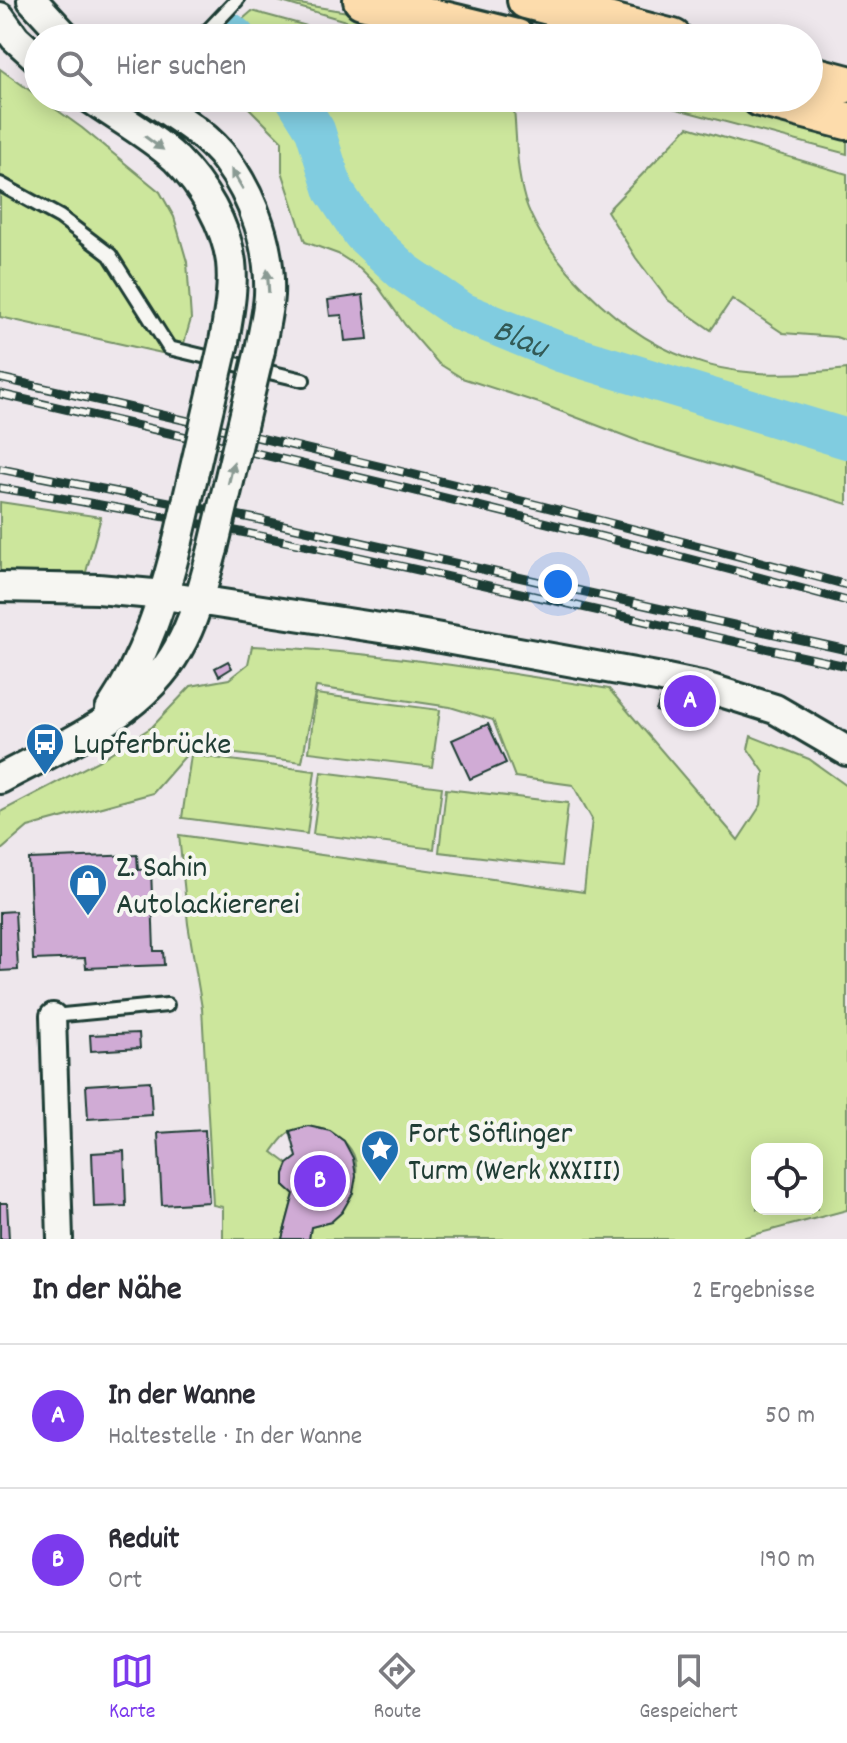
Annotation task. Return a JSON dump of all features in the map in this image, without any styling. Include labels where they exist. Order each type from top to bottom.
[{"type":"main road","points":[[362,0],[460,24]]},
{"type":"main road","points":[[526,0],[619,24]]},
{"type":"main road","points":[[823,78],[847,84]]},
{"type":"main road","points":[[813,112],[847,121]]},
{"type":"street","points":[[32,0],[54,24]]},
{"type":"street","points":[[56,0],[62,24]]},
{"type":"street","points":[[0,17],[24,46]]},
{"type":"street","points":[[101,723],[137,666],[164,595],[224,342],[231,294],[231,264],[226,236],[215,213],[176,159],[110,112]]},
{"type":"street","points":[[0,779],[101,723],[156,680],[180,646],[199,600],[213,549],[260,350],[269,295],[267,270],[261,231],[246,194],[226,160],[167,112]]},
{"type":"street","points":[[0,587],[98,589],[164,595],[427,636],[705,687],[775,709],[847,751]]},
{"type":"street","points":[[53,1016],[60,1239]]},
{"type":"lane","points":[[214,24],[237,0]]},
{"type":"lane","points":[[0,184],[60,217],[110,255],[169,348],[303,380]]},
{"type":"lane","points":[[53,1016],[167,1005]]},
{"type":"green space","points":[[275,0],[406,24],[356,24]]},
{"type":"green space","points":[[252,11],[300,24],[237,24]]},
{"type":"green space","points":[[0,69],[24,86],[24,112],[60,112],[160,192],[174,217],[187,262],[191,319],[180,357],[0,317]]},
{"type":"green space","points":[[253,112],[514,112],[519,175],[530,212],[543,237],[568,270],[615,317],[645,338],[706,364],[772,374],[847,369],[847,504],[646,444],[539,403],[462,378],[438,363],[360,268],[338,254],[305,242],[282,171],[282,141]]},
{"type":"green space","points":[[688,112],[764,112],[847,134],[847,154]]},
{"type":"green space","points":[[688,127],[847,174],[847,341],[836,337],[783,333],[732,299],[711,330],[668,300],[636,258],[607,211]]},
{"type":"green space","points":[[0,502],[101,517],[86,572],[0,572]]},
{"type":"green space","points":[[252,646],[431,662],[609,689],[738,840],[761,805],[764,772],[748,749],[751,736],[809,759],[847,786],[847,1210],[738,1239],[309,1239],[311,1227],[331,1222],[353,1183],[356,1166],[347,1145],[338,1137],[328,1131],[305,1128],[288,1134],[272,1152],[288,1164],[284,1185],[294,1194],[282,1239],[223,1239],[223,1207],[213,1205],[202,1008],[188,924],[179,835],[584,892],[592,819],[573,785],[515,777],[493,720],[450,707],[316,687],[302,762],[196,749],[187,754],[153,793],[28,827],[0,851],[0,812],[98,761],[152,727],[191,686],[229,679],[248,664]]},
{"type":"green space","points":[[316,694],[440,710],[432,767],[309,752]]},
{"type":"green space","points":[[191,755],[315,771],[307,834],[182,818]]},
{"type":"green space","points":[[321,772],[442,787],[434,849],[313,834]]},
{"type":"green space","points":[[446,789],[568,803],[561,866],[439,852]]},
{"type":"building","points":[[363,295],[368,339],[345,341],[342,315],[330,316],[328,300]]},
{"type":"building","points":[[228,661],[232,668],[219,676],[215,668]]},
{"type":"building","points":[[660,700],[694,711],[691,723],[656,711]]},
{"type":"building","points":[[488,724],[506,763],[470,779],[452,740]]},
{"type":"building","points":[[137,855],[138,870],[151,869],[154,951],[163,951],[164,965],[86,968],[85,958],[33,960],[29,859]]},
{"type":"building","points":[[15,911],[18,970],[0,971],[0,912]]},
{"type":"building","points":[[139,1033],[140,1048],[91,1051],[90,1035]]},
{"type":"building","points":[[150,1081],[152,1115],[88,1119],[86,1085]]},
{"type":"building","points":[[308,1126],[330,1131],[344,1141],[353,1158],[356,1176],[353,1193],[342,1212],[331,1222],[311,1227],[309,1239],[282,1239],[294,1194],[284,1185],[284,1174],[288,1164],[297,1157],[290,1131]]},
{"type":"building","points":[[205,1130],[209,1202],[162,1205],[158,1133]]},
{"type":"building","points":[[124,1151],[126,1206],[94,1207],[92,1153]]},
{"type":"building","points":[[0,1203],[7,1203],[9,1239],[0,1239]]},
{"type":"waterway","name":"Blau","points":[[304,112],[315,130],[334,191],[362,233],[404,272],[462,312],[560,352],[847,439]]},
{"type":"railway","points":[[0,378],[425,477],[847,585]]},
{"type":"railway","points":[[0,394],[530,519],[847,601]]},
{"type":"railway","points":[[0,469],[256,519],[847,650]]},
{"type":"railway","points":[[0,488],[319,548],[847,666]]},
{"type":"place","name":"In der Wanne","points":[[690,701]]},
{"type":"place","name":"Lupferbrücke","points":[[45,776]]},
{"type":"place","name":"Z. Sahin Autolackiererei","points":[[88,917]]},
{"type":"place","name":"Reduit","points":[[320,1181]]},
{"type":"place","name":"Fort Söflinger Turm (Werk XXXIII)","points":[[380,1183]]}]
